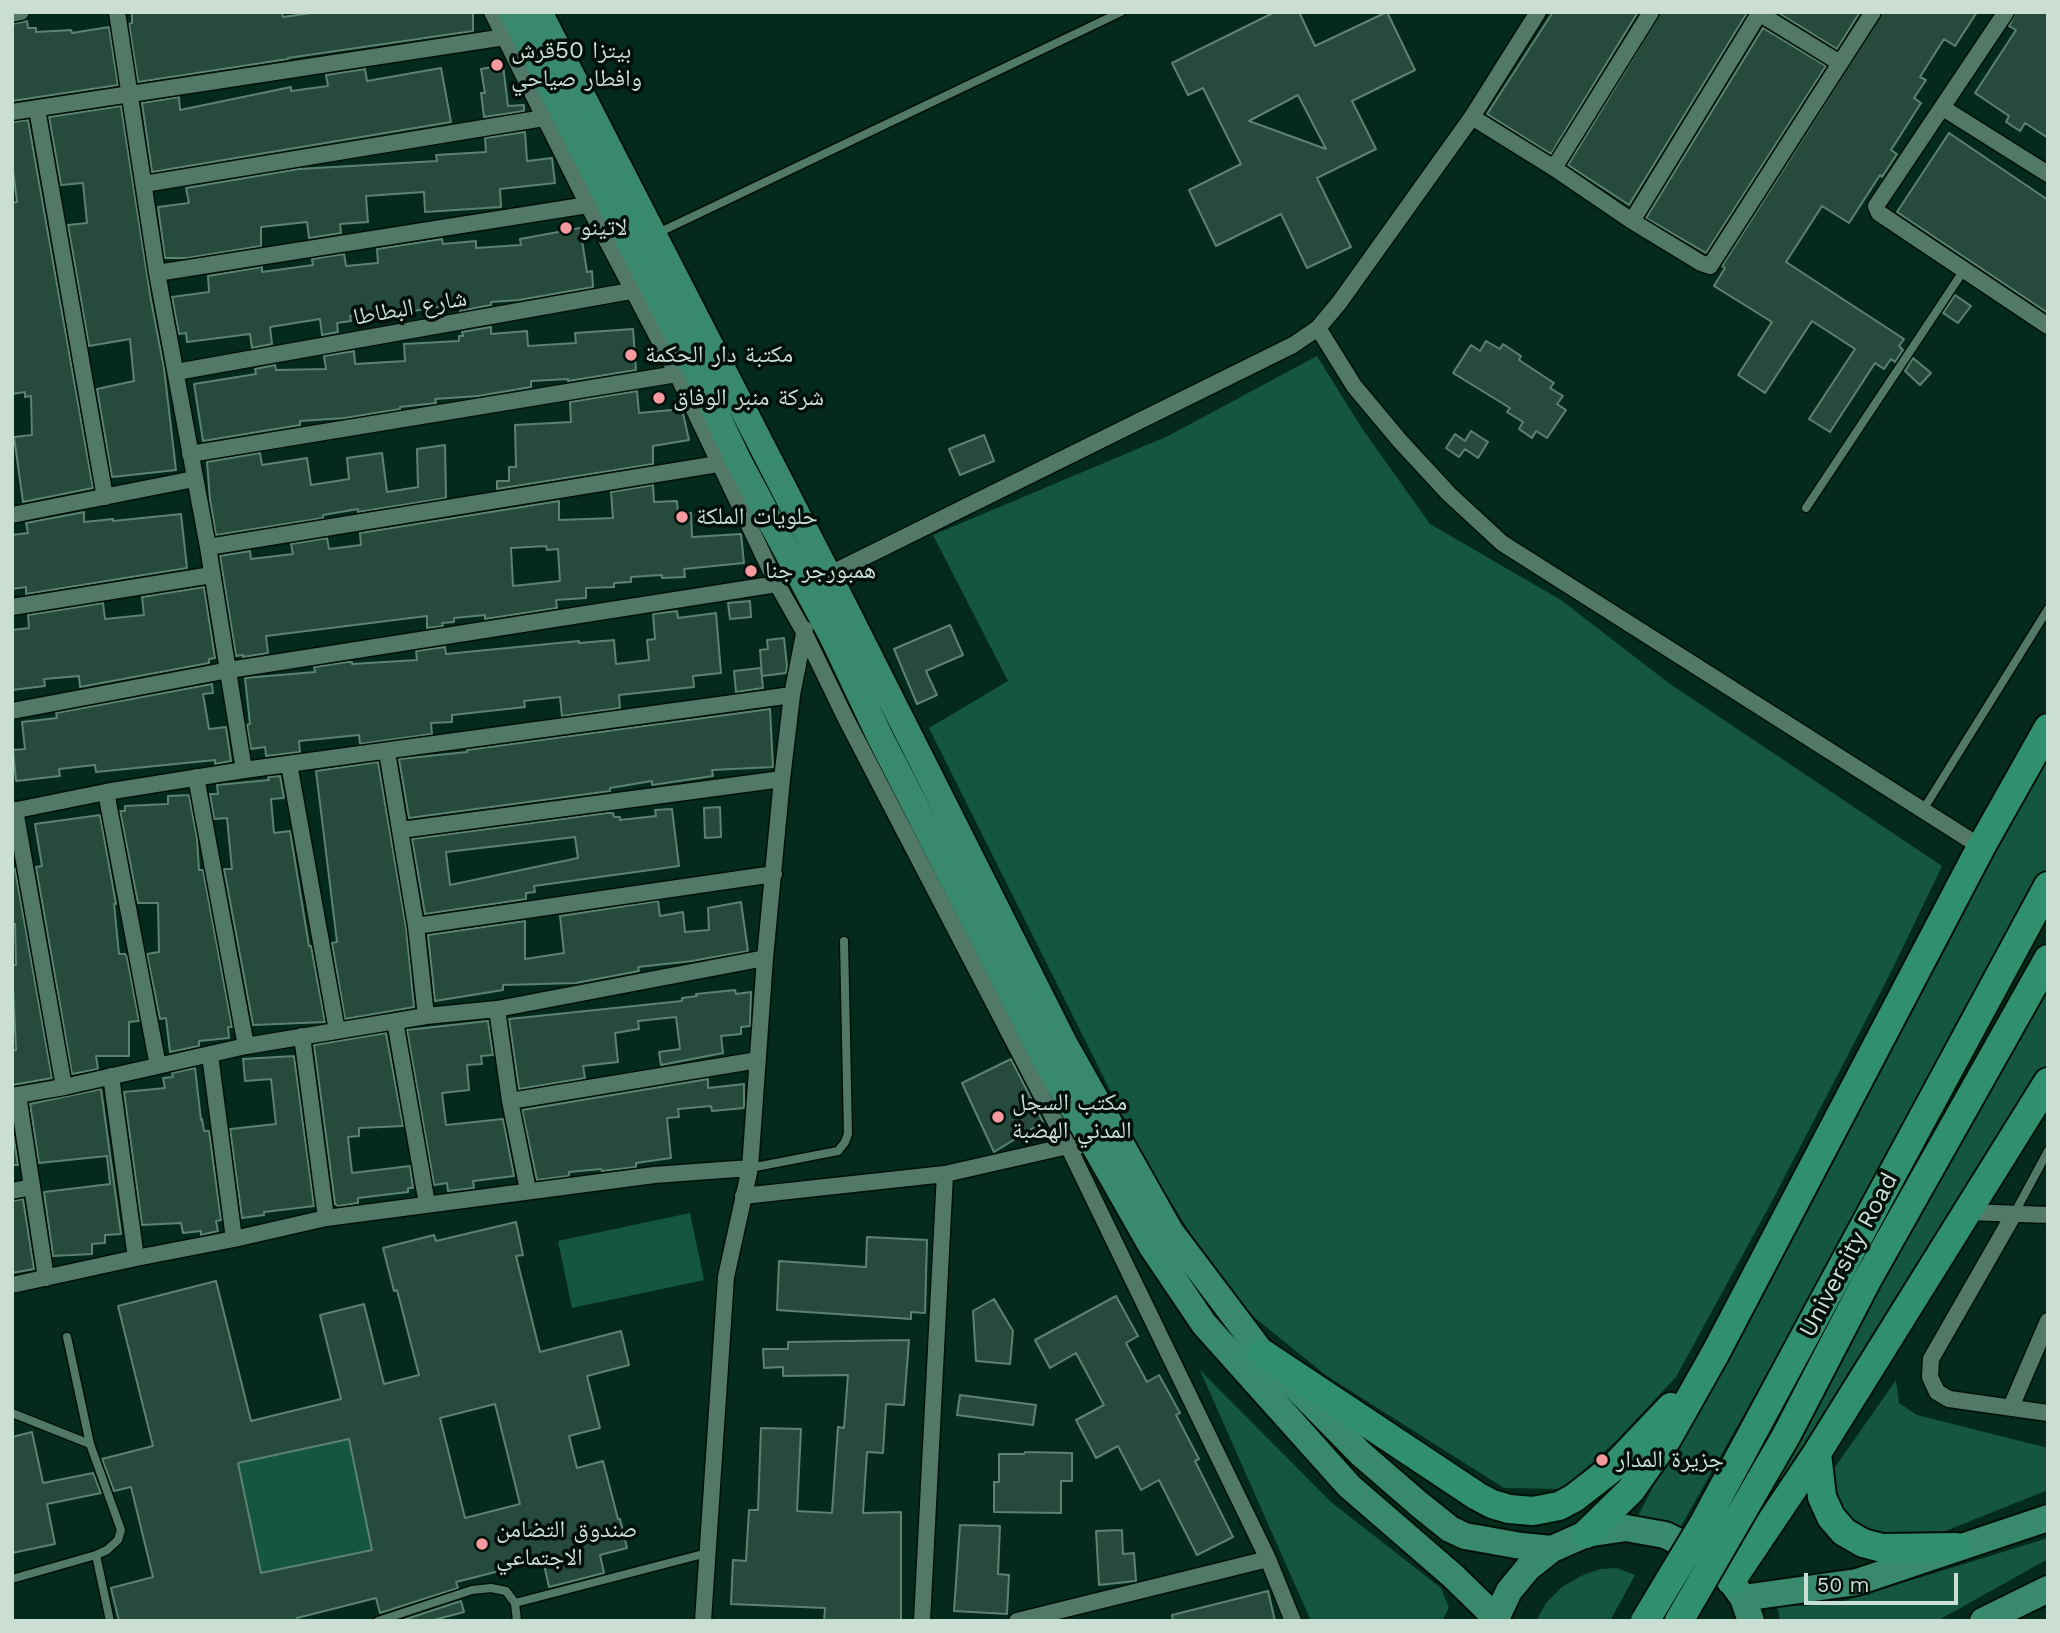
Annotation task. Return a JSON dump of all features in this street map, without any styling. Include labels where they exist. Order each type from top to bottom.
[{"type":"highway","points":[[1586,1534],[1638,1480],[1667,1439],[1715,1354],[1981,847],[2048,728]]},
{"type":"highway","name":"University Road","points":[[1645,1621],[1704,1523],[2048,886]]},
{"type":"highway","name":"University Road","points":[[1679,1621],[1786,1436],[1866,1282],[2048,960]]},
{"type":"highway","points":[[1742,1600],[1816,1453],[2048,1082]]},
{"type":"highway","points":[[1262,1353],[1477,1496],[1509,1509],[1533,1511],[1559,1506],[1574,1498],[1615,1466],[1668,1411],[1715,1354]]},
{"type":"highway","points":[[1816,1453],[1822,1497],[1831,1517],[1843,1532],[1864,1543],[1882,1548],[1956,1548]]},
{"type":"main road","points":[[539,12],[828,575],[1055,1052],[1100,1158],[1152,1247],[1204,1324],[1349,1486],[1394,1528],[1453,1576],[1495,1619],[1509,1591],[1522,1575],[1552,1549],[1586,1534],[1626,1528],[1665,1535],[1702,1553],[1742,1600],[1857,1582],[2045,1520]]},
{"type":"main road","points":[[508,24],[813,625],[833,638],[880,737],[1055,1052],[1170,1231],[1262,1353],[1362,1454],[1450,1529],[1487,1541],[1552,1549]]},
{"type":"main road","points":[[1983,1621],[2048,1589]]},
{"type":"street","points":[[12,14],[21,12]]},
{"type":"street","points":[[117,12],[157,273],[208,547],[244,770]]},
{"type":"street","points":[[492,12],[508,24],[544,118],[588,205],[642,289],[718,464],[777,584],[813,625],[846,719],[1068,1146],[1268,1559],[1293,1621]]},
{"type":"street","points":[[828,575],[1293,345],[1318,328],[1339,303],[1472,117],[1538,12]]},
{"type":"street","points":[[1554,168],[1651,12]]},
{"type":"street","points":[[1472,117],[1632,221],[1710,266],[1873,12]]},
{"type":"street","points":[[2006,12],[1876,206],[1879,213],[2048,326]]},
{"type":"street","points":[[1632,221],[1759,13],[1840,63]]},
{"type":"street","points":[[12,112],[129,94],[508,24]]},
{"type":"street","points":[[1942,108],[2048,174]]},
{"type":"street","points":[[37,109],[105,497]]},
{"type":"street","points":[[144,184],[544,118]]},
{"type":"street","points":[[157,273],[588,205]]},
{"type":"street","name":"شارع البطاطا","points":[[176,372],[642,289]]},
{"type":"street","points":[[1318,328],[1354,386],[1400,441],[1449,494],[1502,543],[1981,847]]},
{"type":"street","points":[[190,454],[677,374]]},
{"type":"street","points":[[208,547],[718,464]]},
{"type":"street","points":[[13,510],[105,497],[194,479]]},
{"type":"street","points":[[12,607],[212,575]]},
{"type":"street","points":[[12,711],[229,670],[777,584]]},
{"type":"street","points":[[703,1621],[726,1277],[750,1168],[765,958],[792,695],[813,625]]},
{"type":"street","points":[[64,1087],[14,811],[106,792],[244,770],[792,695]]},
{"type":"street","points":[[387,752],[416,926],[426,1016]]},
{"type":"street","points":[[289,764],[337,1031]]},
{"type":"street","points":[[196,778],[246,1046]]},
{"type":"street","points":[[401,830],[782,779]]},
{"type":"street","points":[[106,792],[158,1066]]},
{"type":"street","points":[[416,926],[774,874]]},
{"type":"street","points":[[46,1278],[15,1096],[246,1046],[426,1016],[497,1009],[765,958]]},
{"type":"street","points":[[497,1009],[510,1101],[528,1190]]},
{"type":"street","points":[[396,1021],[427,1205]]},
{"type":"street","points":[[302,1037],[326,1218]]},
{"type":"street","points":[[211,1055],[234,1240]]},
{"type":"street","points":[[510,1101],[758,1060]]},
{"type":"street","points":[[111,1076],[136,1258]]},
{"type":"street","points":[[743,1196],[945,1174],[1068,1146],[1100,1158]]},
{"type":"street","points":[[12,1285],[234,1240],[326,1218],[654,1175],[750,1168]]},
{"type":"street","points":[[922,1621],[945,1174]]},
{"type":"street","points":[[12,1191],[32,1187]]},
{"type":"street","points":[[1968,1212],[2048,1215]]},
{"type":"street","points":[[2014,1214],[1931,1359],[1930,1377],[1937,1392],[1949,1399],[2048,1413]]},
{"type":"street","points":[[2011,1407],[2048,1321]]},
{"type":"street","points":[[1017,1621],[1268,1559]]},
{"type":"lane","points":[[654,236],[1121,12]]},
{"type":"lane","points":[[1806,508],[1964,270]]},
{"type":"lane","points":[[1923,810],[2048,609]]},
{"type":"lane","points":[[750,1168],[838,1152],[845,1142],[848,1134],[844,941]]},
{"type":"lane","points":[[2014,1214],[2048,1151]]},
{"type":"lane","points":[[12,1579],[96,1555],[107,1550],[121,1534],[90,1444],[67,1337]]},
{"type":"lane","points":[[12,1413],[90,1444]]},
{"type":"lane","points":[[515,1603],[707,1553]]},
{"type":"lane","points":[[96,1555],[110,1621]]},
{"type":"lane","points":[[378,1621],[472,1590],[491,1588],[506,1591],[515,1603],[517,1621]]},
{"type":"green space","points":[[1317,356],[1361,427],[1430,524],[1561,600],[1670,684],[1942,866],[1892,970],[1771,1203],[1676,1377],[1617,1440],[1563,1489],[1504,1488],[1327,1376],[1255,1318],[1216,1275],[1145,1160],[929,728],[1008,681],[933,535],[1168,436]]},
{"type":"green space","points":[[2048,746],[2047,870],[1882,1160],[1792,1329],[1680,1528],[1638,1516],[1654,1485],[1681,1445]]},
{"type":"green space","points":[[2048,987],[2048,1062],[1741,1553],[1728,1546]]},
{"type":"green space","points":[[690,1213],[704,1280],[572,1308],[558,1241]]},
{"type":"green space","points":[[1200,1370],[1331,1502],[1441,1588],[1449,1608],[1442,1621],[1311,1621]]},
{"type":"green space","points":[[1896,1380],[1899,1403],[1917,1415],[2048,1448],[2048,1490],[1918,1542],[1871,1545],[1846,1525],[1826,1480]]},
{"type":"green space","points":[[349,1439],[372,1550],[261,1573],[238,1463]]},
{"type":"green space","points":[[2048,1538],[2048,1559],[1937,1621],[1780,1621],[1777,1604],[1806,1606],[1844,1601]]},
{"type":"green space","points":[[1617,1568],[1635,1575],[1610,1621],[1536,1621],[1546,1603],[1562,1587],[1600,1569]]},
{"type":"building","points":[[132,12],[282,12],[283,17],[319,12],[473,12],[473,31],[138,82],[129,24],[132,23]]},
{"type":"building","points":[[1275,12],[1299,12],[1315,46],[1387,12],[1415,70],[1352,101],[1376,149],[1317,178],[1351,247],[1307,268],[1281,214],[1216,246],[1189,190],[1241,164],[1203,88],[1188,95],[1172,63]],"holes":[[[1298,95],[1326,149],[1249,121]]]},
{"type":"building","points":[[1553,12],[1638,12],[1551,154],[1487,114]]},
{"type":"building","points":[[1661,12],[1747,13],[1629,205],[1568,165]]},
{"type":"building","points":[[1777,12],[1860,12],[1837,49]]},
{"type":"building","points":[[1883,12],[1977,12],[1955,46],[1944,39],[1920,77],[1926,80],[1914,98],[1921,103],[1891,150],[1897,154],[1849,223],[1822,206],[1786,262],[1904,339],[1899,346],[1903,350],[1895,362],[1891,359],[1884,369],[1875,363],[1830,432],[1809,419],[1855,349],[1812,321],[1765,393],[1738,375],[1772,322],[1714,286],[1725,268],[1722,266]]},
{"type":"building","points":[[2016,12],[2048,12],[2048,138],[2025,123],[2020,131],[2006,122],[2009,116],[1975,93],[2016,30],[2009,26]]},
{"type":"building","points":[[27,21],[28,28],[36,28],[36,32],[71,30],[72,33],[109,27],[118,85],[12,101],[12,24]]},
{"type":"building","points":[[1763,28],[1826,66],[1706,253],[1646,218]]},
{"type":"building","points":[[503,65],[508,106],[524,105],[524,111],[484,117],[481,93],[485,93],[481,69]]},
{"type":"building","points":[[441,68],[451,122],[152,172],[142,103],[179,97],[180,110],[291,87],[291,91],[328,86],[326,75],[365,69],[367,81]]},
{"type":"building","points":[[121,106],[164,368],[176,470],[112,477],[97,389],[134,381],[130,339],[89,346],[68,225],[87,223],[83,183],[61,185],[49,117]]},
{"type":"building","points":[[28,120],[93,488],[23,502],[14,437],[32,435],[31,396],[25,397],[25,392],[12,394],[12,203],[17,202],[12,162],[12,122]]},
{"type":"building","points":[[525,132],[527,161],[552,158],[555,183],[500,189],[501,207],[425,212],[424,192],[366,196],[368,222],[340,224],[341,233],[309,238],[307,222],[261,227],[261,246],[187,258],[165,258],[158,207],[189,203],[186,188],[299,169],[437,161],[436,155],[486,152],[485,138]]},
{"type":"building","points":[[1949,133],[2048,200],[2048,313],[1897,212]]},
{"type":"building","points":[[580,228],[587,272],[592,271],[593,287],[491,302],[491,305],[460,311],[460,303],[408,312],[350,316],[351,321],[337,323],[338,332],[322,335],[320,319],[270,327],[272,344],[252,348],[250,334],[187,342],[186,333],[179,334],[172,297],[209,292],[208,276],[262,267],[262,272],[313,265],[312,259],[344,254],[346,266],[378,263],[377,249],[442,239],[443,244],[476,241],[476,248],[521,245],[520,239]]},
{"type":"building","points":[[1955,295],[1971,306],[1958,323],[1943,313]]},
{"type":"building","points":[[491,327],[491,334],[527,331],[528,346],[576,343],[575,333],[633,329],[636,370],[568,381],[531,381],[531,387],[478,396],[435,399],[436,403],[345,418],[300,421],[300,425],[203,441],[194,384],[256,374],[255,369],[275,365],[276,370],[326,369],[324,356],[354,351],[355,364],[405,361],[404,344],[459,341],[459,336],[463,336],[462,332]]},
{"type":"building","points":[[1486,341],[1500,349],[1503,344],[1521,356],[1519,360],[1554,383],[1550,388],[1563,396],[1557,404],[1566,410],[1547,438],[1536,431],[1532,438],[1519,429],[1523,422],[1507,412],[1510,408],[1453,373],[1471,345],[1480,351]]},
{"type":"building","points":[[1913,358],[1931,373],[1920,385],[1905,371]]},
{"type":"building","points":[[637,391],[639,413],[682,409],[689,440],[653,446],[653,464],[497,489],[497,481],[509,481],[509,467],[516,467],[515,425],[571,422],[570,402]]},
{"type":"building","points":[[1471,431],[1488,442],[1478,458],[1465,449],[1459,457],[1446,448],[1455,434],[1465,441]]},
{"type":"building","points":[[984,435],[994,461],[960,475],[949,449]]},
{"type":"building","points":[[445,445],[446,498],[358,512],[358,509],[323,515],[323,518],[216,535],[207,462],[260,453],[262,465],[307,458],[311,485],[349,479],[347,458],[382,453],[387,492],[418,487],[417,449]]},
{"type":"building","points":[[653,485],[654,502],[677,501],[678,514],[691,513],[692,537],[741,534],[744,563],[684,569],[685,577],[631,577],[631,582],[614,583],[614,587],[586,588],[586,598],[556,600],[557,608],[485,619],[485,615],[454,618],[454,622],[442,623],[443,626],[427,628],[427,616],[266,636],[268,653],[236,656],[220,556],[250,551],[251,559],[293,554],[291,544],[327,538],[329,549],[361,545],[360,533],[559,501],[559,520],[613,518],[611,492]],"holes":[[[546,546],[547,550],[558,549],[560,581],[513,586],[511,548]]]},
{"type":"building","points":[[84,512],[84,522],[181,514],[187,568],[26,594],[26,587],[12,589],[12,535],[28,533],[26,523]]},
{"type":"building","points":[[204,587],[215,658],[209,659],[209,663],[80,687],[79,676],[44,679],[45,686],[12,690],[12,630],[29,628],[28,615],[103,603],[105,619],[144,615],[142,597]]},
{"type":"building","points":[[750,601],[751,617],[730,619],[728,603]]},
{"type":"building","points":[[677,611],[678,618],[716,613],[721,673],[693,676],[694,687],[619,695],[620,708],[562,716],[560,697],[524,701],[525,707],[452,715],[452,722],[431,723],[432,734],[360,744],[359,735],[299,741],[300,752],[266,756],[265,747],[251,749],[245,678],[315,672],[314,667],[347,662],[352,664],[417,660],[416,651],[445,647],[446,654],[579,641],[614,640],[616,664],[649,660],[647,640],[655,639],[653,614]]},
{"type":"building","points":[[950,625],[963,655],[926,671],[937,695],[917,704],[894,649]]},
{"type":"building","points":[[784,638],[786,673],[762,676],[760,650],[768,649],[767,640]]},
{"type":"building","points":[[761,668],[763,688],[736,692],[734,671]]},
{"type":"building","points":[[212,684],[213,693],[203,694],[209,729],[226,727],[231,761],[215,764],[215,760],[96,772],[95,765],[59,769],[60,776],[16,781],[13,750],[25,749],[22,722],[57,718],[56,713]]},
{"type":"building","points":[[770,709],[773,767],[712,770],[713,776],[652,785],[652,781],[610,788],[610,791],[409,818],[399,759],[467,752]]},
{"type":"building","points":[[378,762],[406,927],[414,1007],[345,1019],[332,943],[337,942],[316,771]]},
{"type":"building","points":[[280,776],[284,798],[271,799],[274,833],[290,831],[325,1022],[253,1025],[224,869],[232,869],[227,818],[214,819],[210,794],[218,794],[217,785],[269,780],[268,777]]},
{"type":"building","points":[[189,795],[197,838],[199,870],[203,870],[232,1027],[228,1027],[229,1038],[199,1041],[199,1046],[170,1052],[166,1018],[160,1019],[147,954],[159,952],[158,903],[138,903],[120,811],[125,811],[125,806],[168,804],[168,796]]},
{"type":"building","points":[[720,807],[721,837],[705,838],[704,808]]},
{"type":"building","points":[[672,809],[679,866],[534,886],[535,892],[526,893],[526,899],[425,914],[412,839],[607,813],[613,813],[614,817],[620,817],[620,820],[656,816],[655,810]],"holes":[[[575,837],[578,858],[450,885],[446,852]]]},
{"type":"building","points":[[100,815],[116,904],[119,954],[125,954],[127,957],[139,1021],[129,1022],[129,1056],[96,1056],[98,1069],[72,1074],[36,867],[42,866],[35,824]]},
{"type":"building","points":[[12,869],[15,869],[52,1078],[12,1085],[12,1050],[16,1050],[12,965],[16,965],[15,924],[12,924]]},
{"type":"building","points":[[658,901],[660,916],[683,912],[685,932],[709,930],[708,908],[741,902],[748,951],[638,967],[639,971],[576,983],[503,985],[503,990],[435,1001],[428,935],[525,921],[525,959],[564,953],[560,916]]},
{"type":"building","points":[[735,990],[736,994],[751,992],[750,1026],[741,1027],[741,1034],[721,1036],[723,1053],[661,1065],[659,1052],[680,1049],[676,1017],[638,1021],[639,1029],[615,1033],[618,1062],[583,1066],[585,1078],[519,1089],[509,1019],[682,1001],[682,998],[697,996],[696,994]]},
{"type":"building","points":[[488,1021],[493,1055],[481,1056],[482,1064],[467,1065],[469,1090],[442,1093],[446,1125],[503,1119],[514,1176],[473,1181],[474,1188],[448,1191],[447,1183],[434,1185],[407,1030]]},
{"type":"building","points":[[386,1033],[403,1126],[359,1128],[359,1136],[348,1137],[352,1173],[410,1166],[413,1188],[408,1188],[408,1192],[358,1198],[358,1203],[338,1206],[335,1204],[314,1045]]},
{"type":"building","points":[[294,1056],[314,1206],[264,1212],[264,1215],[242,1218],[230,1129],[276,1124],[271,1079],[245,1081],[243,1059]]},
{"type":"building","points":[[1011,1059],[1043,1122],[994,1152],[962,1083]]},
{"type":"building","points":[[195,1068],[201,1120],[204,1131],[209,1131],[221,1220],[216,1221],[218,1231],[201,1235],[201,1231],[183,1233],[181,1223],[142,1225],[124,1092],[165,1088],[163,1078]]},
{"type":"building","points":[[708,1079],[708,1088],[744,1084],[744,1108],[712,1111],[711,1106],[678,1109],[679,1117],[667,1118],[671,1158],[636,1163],[636,1167],[569,1172],[569,1176],[537,1180],[522,1110]]},
{"type":"building","points":[[101,1089],[121,1234],[105,1235],[105,1243],[92,1244],[92,1254],[53,1256],[44,1192],[110,1184],[107,1156],[39,1163],[30,1104]]},
{"type":"building","points":[[12,1127],[18,1165],[12,1165]]},
{"type":"building","points":[[23,1199],[34,1269],[12,1273],[12,1201]]},
{"type":"building","points":[[516,1222],[523,1255],[516,1256],[540,1352],[621,1331],[629,1365],[587,1376],[600,1428],[569,1436],[577,1468],[603,1461],[627,1548],[600,1555],[604,1573],[549,1587],[543,1560],[456,1582],[458,1588],[380,1613],[376,1598],[297,1618],[298,1621],[119,1621],[111,1588],[153,1577],[131,1487],[114,1491],[102,1459],[153,1446],[118,1306],[216,1281],[251,1421],[341,1399],[320,1315],[364,1304],[384,1384],[419,1375],[383,1248],[434,1235],[436,1241]],"holes":[[[495,1404],[520,1504],[465,1518],[440,1418]],[[349,1439],[372,1550],[261,1573],[238,1463]]]},
{"type":"building","points":[[867,1237],[927,1240],[925,1313],[911,1312],[911,1319],[777,1310],[779,1261],[866,1267]]},
{"type":"building","points":[[1116,1296],[1138,1336],[1126,1343],[1147,1382],[1159,1375],[1180,1413],[1176,1415],[1199,1459],[1195,1461],[1233,1537],[1197,1555],[1159,1480],[1141,1490],[1118,1446],[1096,1458],[1076,1420],[1104,1405],[1076,1353],[1050,1368],[1035,1340]]},
{"type":"building","points":[[994,1299],[1013,1331],[1010,1364],[976,1361],[973,1311]]},
{"type":"building","points":[[909,1340],[904,1405],[886,1404],[883,1453],[867,1452],[863,1513],[901,1512],[901,1621],[824,1621],[825,1608],[731,1604],[733,1560],[746,1561],[749,1510],[758,1510],[761,1428],[801,1429],[797,1511],[832,1513],[838,1427],[844,1428],[848,1375],[783,1376],[783,1367],[764,1368],[763,1349],[788,1349],[788,1342]]},
{"type":"building","points":[[960,1395],[1036,1405],[1033,1425],[957,1415]]},
{"type":"building","points":[[32,1432],[43,1483],[93,1473],[101,1493],[47,1504],[55,1544],[12,1553],[12,1437]]},
{"type":"building","points":[[1072,1453],[1072,1481],[1061,1481],[1061,1513],[994,1512],[994,1482],[999,1482],[999,1454]]},
{"type":"building","points":[[960,1525],[1000,1526],[998,1574],[1009,1575],[1007,1614],[954,1611]]},
{"type":"building","points":[[1122,1530],[1123,1554],[1134,1553],[1136,1581],[1099,1585],[1096,1531]]},
{"type":"building","points":[[1268,1591],[1275,1621],[1173,1621],[1172,1615]]},
{"type":"building","points":[[461,1601],[464,1612],[430,1621],[400,1621]]},
{"type":"place","name":"بيتزا 50قرش وافطار صياحي","points":[[497,65]]},
{"type":"place","name":"لاتينو","points":[[566,228]]},
{"type":"place","name":"مكتبة دار الحكمة","points":[[631,355]]},
{"type":"place","name":"شركة منبر الوفاق","points":[[659,398]]},
{"type":"place","name":"حلويات الملكة","points":[[682,517]]},
{"type":"place","name":"همبورجر جنا","points":[[751,571]]},
{"type":"place","name":"مكتب السجل المدني الهضبة","points":[[998,1117]]},
{"type":"place","name":"جزيرة المدار","points":[[1602,1460]]},
{"type":"place","name":"صندوق التضامن الاجتماعي","points":[[482,1544]]}]
